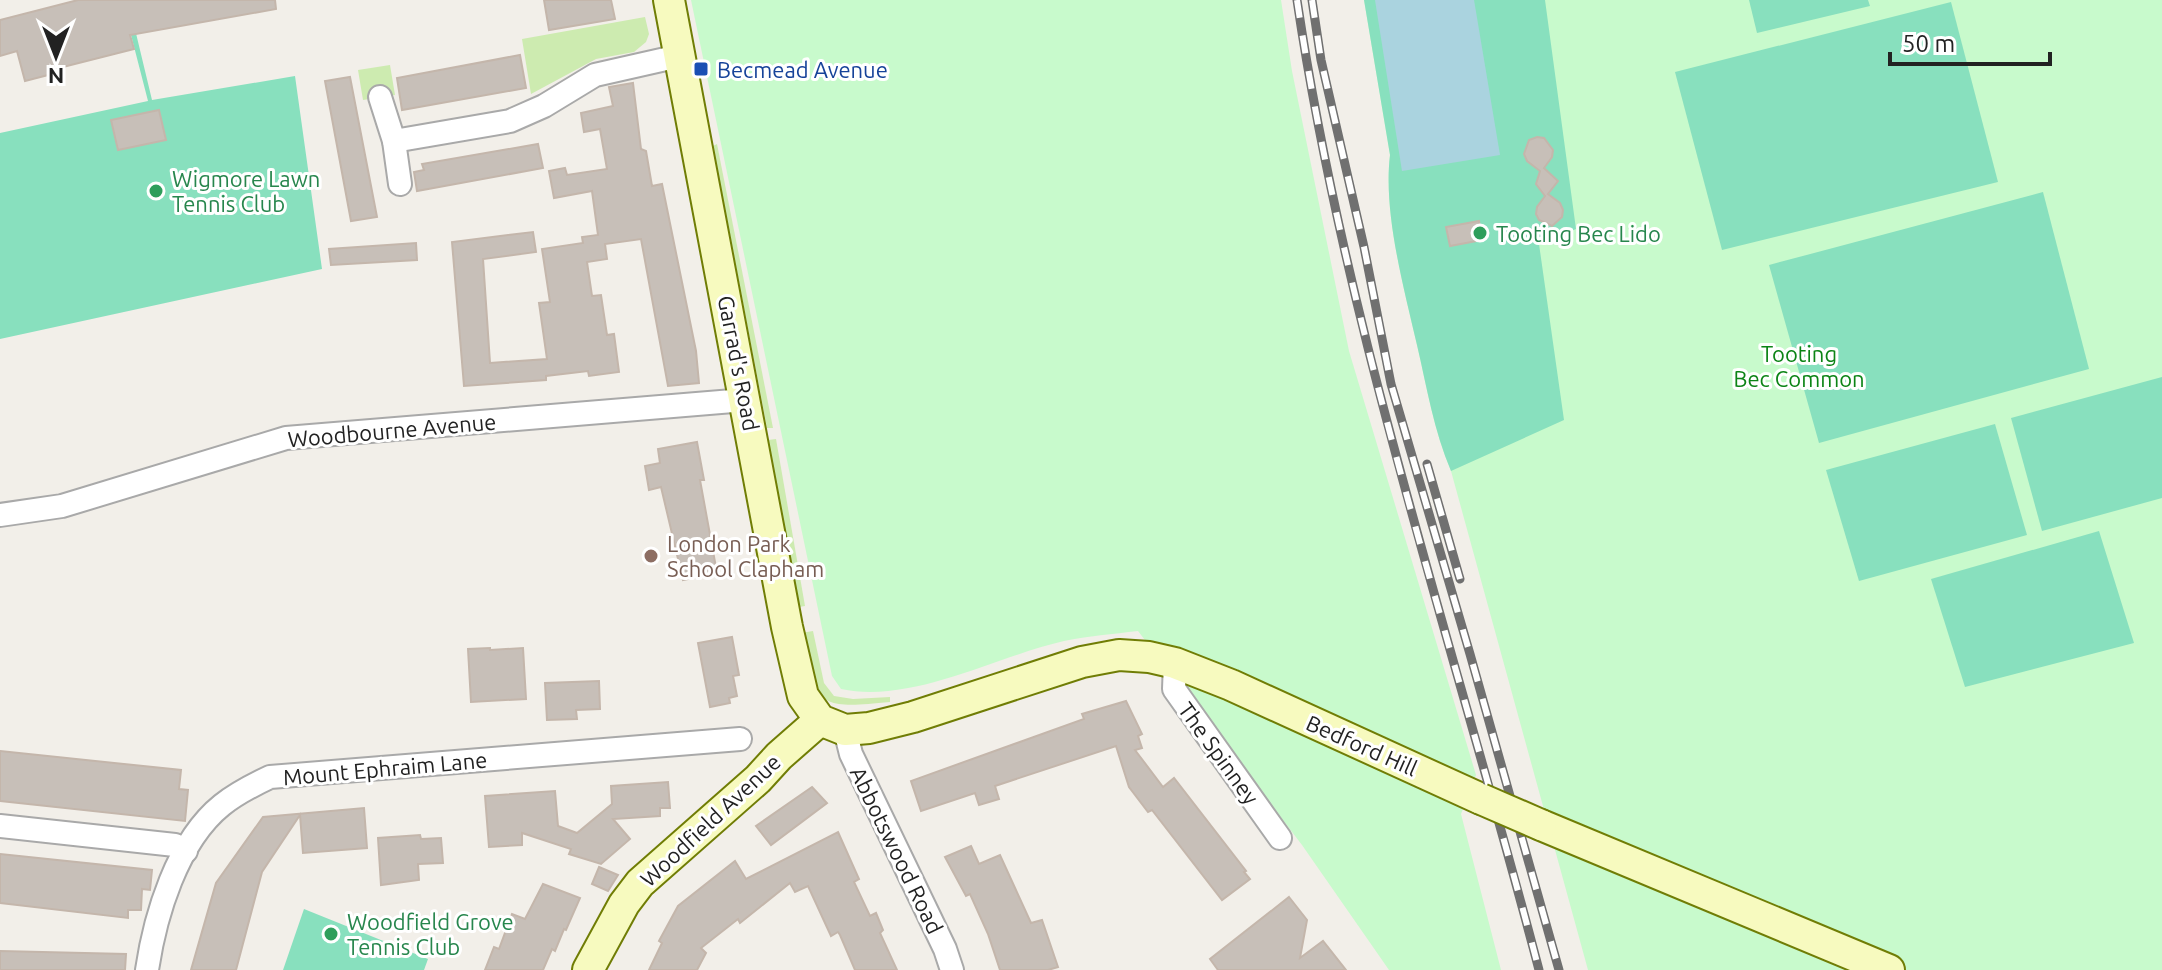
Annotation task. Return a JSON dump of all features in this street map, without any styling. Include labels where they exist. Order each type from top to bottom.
[{"type":"main road","name":"Garrad's Road","points":[[669,0],[787,627],[803,696],[832,725]]},
{"type":"main road","name":"Bedford Hill","points":[[832,725],[869,728],[913,717],[1082,662],[1119,655],[1175,663],[1231,685],[1541,825],[1889,970]]},
{"type":"main road","name":"Woodfield Avenue","points":[[588,970],[624,904],[640,883],[758,779],[796,740],[832,725]]},
{"type":"street","points":[[394,141],[510,121],[544,106],[595,75],[679,56]]},
{"type":"street","points":[[380,97],[394,141],[400,184]]},
{"type":"street","name":"Woodbourne Avenue","points":[[0,515],[62,506],[286,438],[745,400]]},
{"type":"street","name":"The Spinney","points":[[1175,663],[1174,689],[1280,838]]},
{"type":"street","name":"Abbotswood Road","points":[[832,725],[851,754],[945,949],[952,970]]},
{"type":"street","name":"Mount Ephraim Lane","points":[[147,970],[162,903],[186,851],[219,807],[270,777],[740,739]]},
{"type":"street","points":[[0,826],[175,845],[186,851]]},
{"type":"green space","name":"Wigmore Lawn Tennis Club","points":[[122,0],[128,0],[152,100],[295,76],[322,269],[0,339],[0,133],[148,101]]},
{"type":"green space","points":[[691,0],[1281,0],[1292,71],[1349,351],[1476,775],[1461,814],[1501,970],[1389,970],[1302,845],[1138,631],[1064,641],[924,685],[868,692],[841,689],[832,676]]},
{"type":"green space","name":"Tooting Bec Common","points":[[1364,0],[2162,0],[2162,970],[1588,970],[1428,393],[1392,226],[1390,155]]},
{"type":"green space","name":"Tooting Bec Lido","points":[[1364,0],[1545,0],[1576,229],[1539,244],[1564,420],[1451,471],[1431,409],[1396,250],[1389,201],[1390,155]]},
{"type":"green space","points":[[1749,0],[1868,0],[1870,6],[1757,33]]},
{"type":"green space","points":[[1951,2],[1998,182],[1722,250],[1675,72]]},
{"type":"green space","points":[[645,17],[649,34],[646,42],[634,52],[596,59],[531,94],[522,39]]},
{"type":"green space","points":[[390,65],[395,95],[363,100],[358,70]]},
{"type":"green space","points":[[717,144],[773,428],[767,428],[713,146]]},
{"type":"green space","points":[[2043,192],[2089,369],[1819,443],[1769,265]]},
{"type":"green space","points":[[2162,377],[2162,498],[2042,531],[2011,418]]},
{"type":"green space","points":[[1995,424],[2027,535],[1859,581],[1826,470]]},
{"type":"green space","points":[[776,439],[805,606],[799,607],[768,440]]},
{"type":"green space","points":[[2099,531],[2134,643],[1965,687],[1931,579]]},
{"type":"green space","points":[[813,631],[824,683],[834,696],[853,699],[890,697],[890,702],[846,705],[823,697],[812,675],[801,633]]},
{"type":"green space","name":"Woodfield Grove Tennis Club","points":[[304,909],[428,959],[424,970],[283,970]]},
{"type":"water","points":[[1375,0],[1474,0],[1500,155],[1402,171]]},
{"type":"building","points":[[78,0],[275,0],[276,9],[130,35],[134,49],[55,69],[56,73],[25,81],[17,51],[0,56],[0,20]]},
{"type":"building","points":[[544,0],[611,0],[615,19],[549,30]]},
{"type":"building","points":[[520,55],[526,88],[402,110],[397,78]]},
{"type":"building","points":[[350,77],[377,217],[351,221],[325,81]]},
{"type":"building","points":[[633,83],[641,149],[646,151],[652,186],[662,184],[696,351],[699,383],[668,386],[641,239],[605,244],[607,259],[587,262],[592,296],[601,295],[607,335],[614,334],[619,372],[589,376],[588,371],[546,376],[546,380],[464,386],[452,242],[533,232],[536,252],[483,259],[490,363],[547,359],[539,303],[550,302],[542,249],[583,243],[582,237],[598,235],[592,191],[554,198],[549,171],[565,168],[567,175],[607,169],[600,129],[584,132],[581,113],[613,106],[609,87]]},
{"type":"building","points":[[159,110],[166,140],[118,150],[111,120]]},
{"type":"building","points":[[1544,138],[1553,150],[1544,168],[1558,181],[1548,194],[1560,203],[1563,210],[1562,217],[1552,226],[1539,220],[1536,214],[1545,196],[1536,184],[1540,171],[1527,161],[1524,154],[1529,140]]},
{"type":"building","points":[[538,144],[543,168],[417,191],[414,172],[424,170],[422,164]]},
{"type":"building","points":[[1479,221],[1482,240],[1450,246],[1446,227]]},
{"type":"building","points":[[416,243],[417,260],[331,265],[329,249]]},
{"type":"building","points":[[697,442],[704,480],[700,480],[717,573],[683,580],[661,487],[649,490],[645,466],[660,463],[658,449]]},
{"type":"building","points":[[732,637],[739,675],[733,676],[737,696],[729,698],[730,703],[710,707],[698,643]]},
{"type":"building","points":[[523,648],[526,699],[471,702],[468,649]]},
{"type":"building","points":[[599,681],[600,709],[576,710],[577,719],[547,720],[545,683]]},
{"type":"building","points":[[1126,701],[1142,734],[1138,736],[1142,748],[1135,750],[1163,787],[1174,778],[1250,879],[1222,900],[1152,810],[1148,812],[1129,787],[1116,746],[995,786],[999,799],[979,805],[975,793],[921,811],[911,781],[1084,719],[1082,714]]},
{"type":"building","points":[[0,751],[181,770],[179,789],[188,790],[185,821],[0,801]]},
{"type":"building","points":[[668,782],[670,808],[660,808],[660,816],[613,819],[630,839],[601,864],[569,854],[571,849],[522,833],[522,845],[489,847],[485,796],[555,791],[558,826],[577,833],[612,804],[611,786]]},
{"type":"building","points":[[812,787],[827,803],[771,845],[756,826]]},
{"type":"building","points":[[364,808],[367,848],[303,853],[300,815],[262,872],[236,970],[191,970],[216,883],[263,817]]},
{"type":"building","points":[[838,832],[859,879],[854,882],[870,916],[876,913],[883,930],[880,933],[897,970],[855,970],[838,932],[831,936],[808,886],[795,892],[790,883],[740,923],[738,919],[701,948],[706,953],[697,970],[649,970],[662,943],[659,941],[678,906],[735,861],[746,879]]},
{"type":"building","points":[[420,835],[421,839],[441,838],[443,863],[418,864],[419,880],[381,885],[378,838]]},
{"type":"building","points":[[971,846],[979,864],[1000,855],[1031,923],[1042,920],[1058,967],[1048,970],[1000,970],[970,894],[966,896],[945,857]]},
{"type":"building","points":[[0,854],[152,870],[150,890],[142,889],[141,910],[128,910],[128,918],[0,903]]},
{"type":"building","points":[[599,867],[618,875],[608,891],[592,884]]},
{"type":"building","points":[[543,884],[580,898],[543,970],[485,970],[494,947],[499,949],[512,914],[525,919]]},
{"type":"building","points":[[1289,897],[1307,920],[1300,958],[1323,941],[1346,970],[1218,970],[1210,959]]},
{"type":"building","points":[[0,951],[126,954],[125,970],[0,970]]},
{"type":"railway","points":[[1297,0],[1318,124],[1373,367],[1539,970]]},
{"type":"railway","points":[[1312,0],[1321,60],[1364,247],[1391,384],[1559,970]]},
{"type":"railway","points":[[1427,464],[1460,579]]},
{"type":"place","name":"Becmead Avenue","points":[[701,69]]},
{"type":"place","name":"Wigmore Lawn Tennis Club","points":[[156,191]]},
{"type":"place","name":"Tooting Bec Lido","points":[[1480,233]]},
{"type":"place","name":"London Park School Clapham","points":[[651,556]]},
{"type":"place","name":"Woodfield Grove Tennis Club","points":[[331,934]]}]
